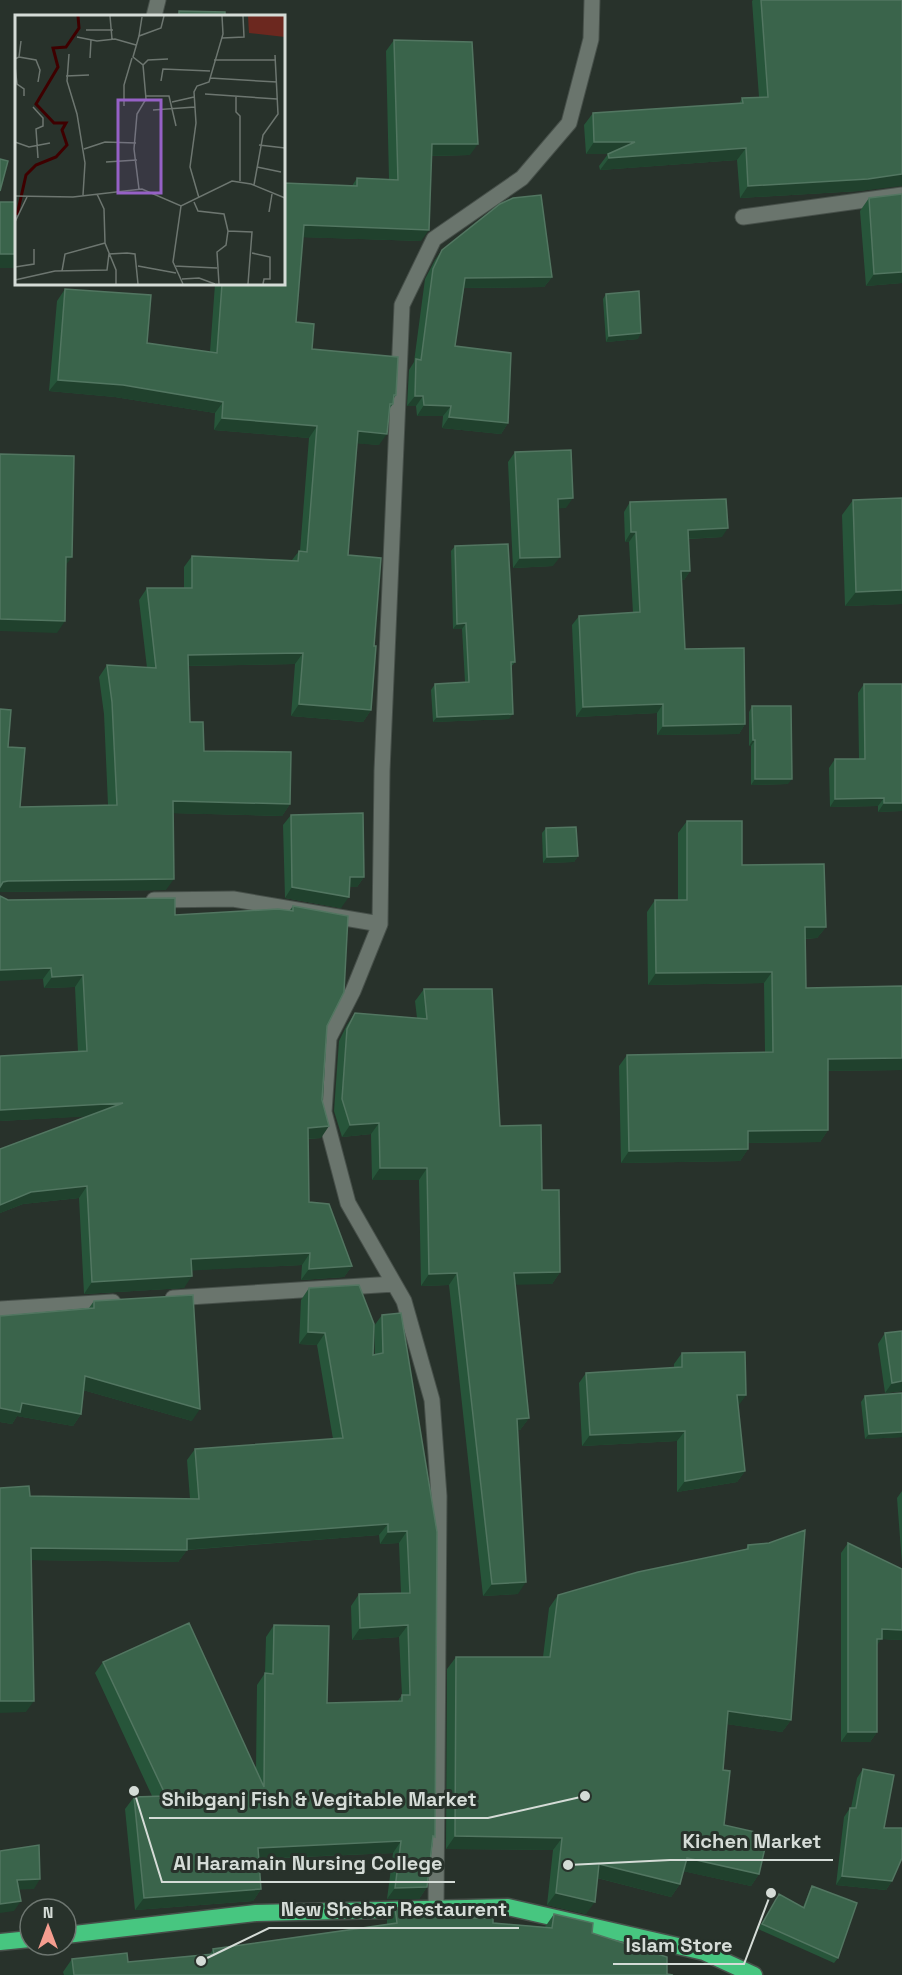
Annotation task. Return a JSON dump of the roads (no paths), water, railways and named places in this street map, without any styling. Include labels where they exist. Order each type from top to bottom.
[{"type":"highway","points":[[78,1934],[256,1913],[508,1907],[704,1952],[754,1975]]},
{"type":"highway","points":[[0,1942],[18,1940]]},
{"type":"street","points":[[154,15],[158,0]]},
{"type":"street","points":[[436,1910],[439,1496],[432,1400],[404,1301],[348,1203],[324,1112],[329,1038],[353,992],[380,924],[382,771],[402,305],[434,238],[522,178],[569,123],[591,39],[592,0]]},
{"type":"street","points":[[743,217],[902,195]]},
{"type":"street","points":[[140,900],[233,899],[380,924]]},
{"type":"street","points":[[155,1299],[394,1284]]},
{"type":"street","points":[[0,1309],[131,1301]]},
{"type":"place","name":"Al Haramain Nursing College","points":[[134,1791]]},
{"type":"place","name":"Shibganj Fish & Vegitable Market","points":[[585,1796]]},
{"type":"place","name":"Kichen Market","points":[[568,1865]]},
{"type":"place","name":"Islam Store","points":[[771,1893]]},
{"type":"place","name":"New Shebar Restaurent","points":[[201,1961]]}]
